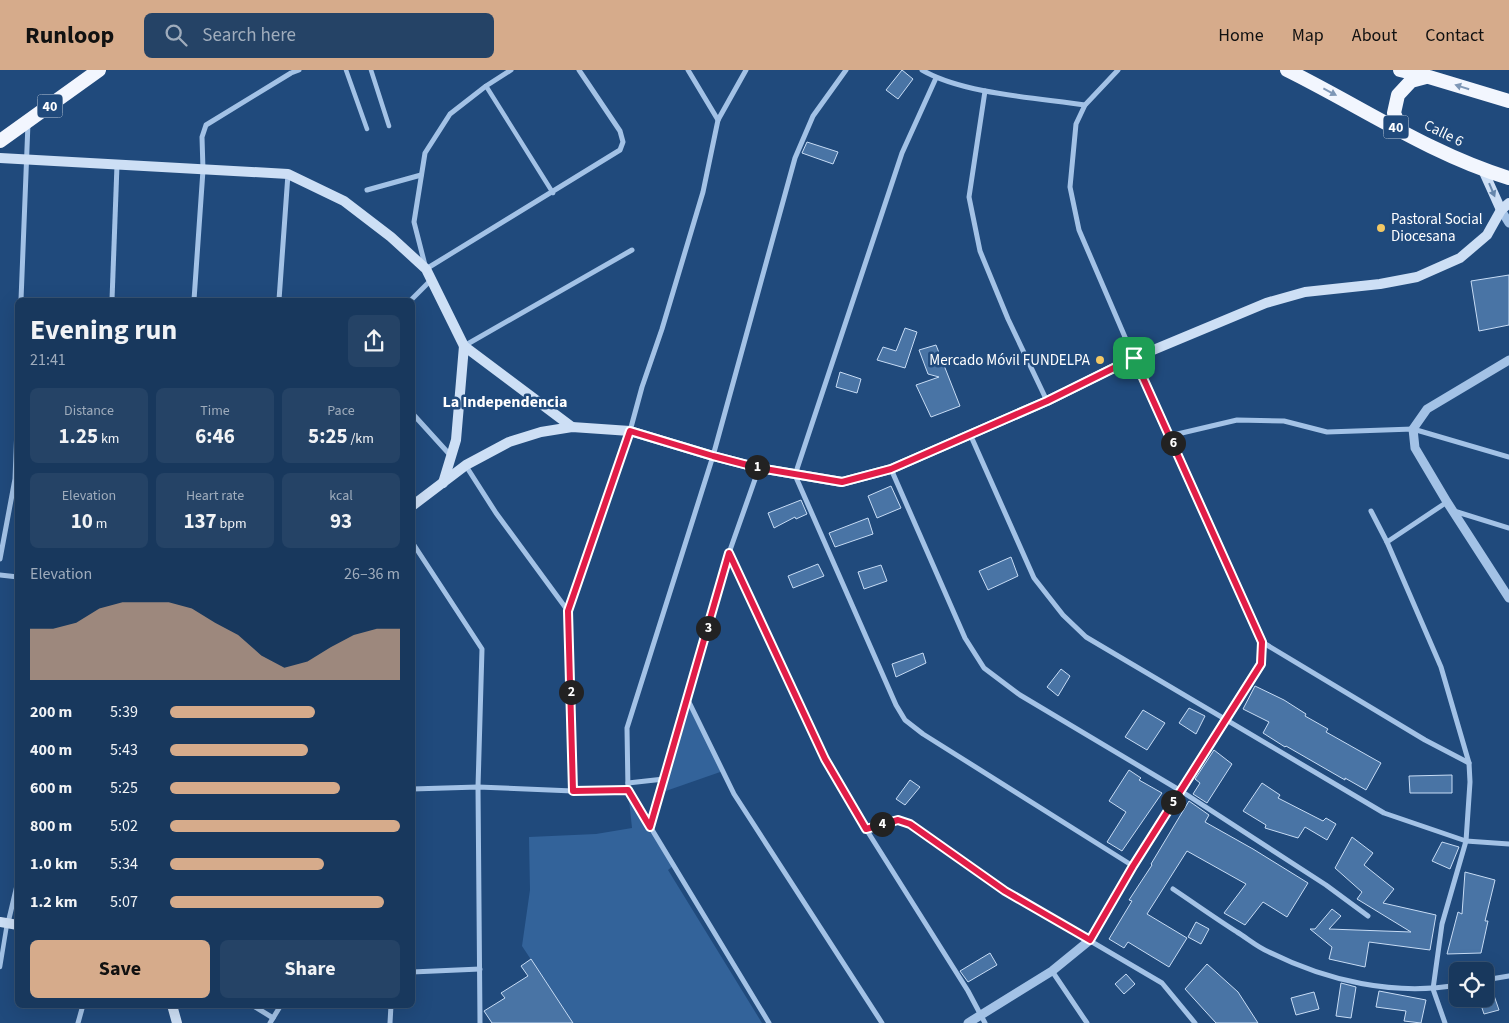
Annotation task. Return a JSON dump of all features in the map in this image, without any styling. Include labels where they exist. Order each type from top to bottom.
[{"type":"highway","name":"40","points":[[0,141],[99,70]]},
{"type":"highway","name":"Calle 6","points":[[1287,70],[1401,130],[1484,170],[1509,178]]},
{"type":"highway","points":[[1400,70],[1429,76],[1509,101]]},
{"type":"highway","points":[[1401,130],[1394,113],[1398,94],[1411,81],[1429,76]]},
{"type":"main road","points":[[0,158],[288,174],[344,201],[390,237],[426,269],[464,346],[572,427]]},
{"type":"main road","points":[[1484,170],[1501,210]]},
{"type":"main road","points":[[415,504],[466,465],[509,442],[541,432],[572,427],[630,431],[759,468],[842,482],[891,469],[1047,401],[1134,358],[1266,303],[1304,292],[1380,284],[1416,277],[1460,258],[1487,236],[1501,210],[1509,203]]},
{"type":"main road","points":[[443,483],[457,431],[464,346]]},
{"type":"main road","points":[[173,1008],[177,1023]]},
{"type":"street","points":[[194,298],[203,170],[202,137],[206,125],[291,72],[298,70]]},
{"type":"street","points":[[346,70],[366,129]]},
{"type":"street","points":[[371,70],[389,126]]},
{"type":"street","points":[[511,70],[486,86],[450,114],[424,153],[414,222],[426,269],[553,193],[620,150],[624,142],[620,131],[579,70]]},
{"type":"street","points":[[688,70],[718,120]]},
{"type":"street","points":[[573,791],[568,611],[630,431],[642,387],[662,328],[703,192],[718,120],[746,70]]},
{"type":"street","points":[[769,1023],[628,790],[627,728],[713,456],[795,158],[814,116],[846,70]]},
{"type":"street","points":[[922,70],[936,78],[985,91],[1085,105]]},
{"type":"street","points":[[968,1023],[982,1019],[1052,971],[1090,940],[1133,866],[1261,664],[1262,642],[1078,230],[1070,187],[1076,124],[1085,105],[1118,70]]},
{"type":"street","points":[[936,78],[902,154],[795,475],[896,706],[905,720],[923,734],[1133,866]]},
{"type":"street","points":[[486,86],[553,193]]},
{"type":"street","points":[[985,91],[969,197],[980,251],[1008,319],[1047,401]]},
{"type":"street","points":[[21,298],[28,122]]},
{"type":"street","points":[[112,298],[117,165]]},
{"type":"street","points":[[279,298],[288,174]]},
{"type":"street","points":[[367,190],[421,175]]},
{"type":"street","points":[[1501,210],[1509,223]]},
{"type":"street","points":[[464,346],[632,250]]},
{"type":"street","points":[[413,298],[432,279]]},
{"type":"street","points":[[1509,360],[1427,409],[1413,429],[1416,448],[1447,502],[1509,598]]},
{"type":"street","points":[[415,416],[451,456]]},
{"type":"street","points":[[1169,436],[1237,420],[1284,421],[1327,432],[1413,429],[1509,457]]},
{"type":"street","points":[[970,434],[1034,578],[1063,615],[1086,637],[1384,813],[1466,841],[1509,844]]},
{"type":"street","points":[[466,465],[496,513],[568,611]]},
{"type":"street","points":[[650,827],[729,553],[759,468]]},
{"type":"street","points":[[891,469],[965,638],[984,668],[1020,695],[1181,791],[1326,884],[1368,916]]},
{"type":"street","points":[[0,559],[15,479]]},
{"type":"street","points":[[1386,542],[1447,502]]},
{"type":"street","points":[[1371,511],[1441,667],[1468,763],[1470,782],[1466,841],[1442,924],[1433,989],[1445,1023]]},
{"type":"street","points":[[1453,511],[1509,528]]},
{"type":"street","points":[[415,547],[482,649],[478,787],[480,1023]]},
{"type":"street","points":[[729,553],[825,759],[866,829],[968,991],[982,1019]]},
{"type":"street","points":[[0,575],[15,577]]},
{"type":"street","points":[[1262,642],[1425,740],[1468,763]]},
{"type":"street","points":[[688,700],[734,794],[882,1023]]},
{"type":"street","points":[[628,783],[664,779]]},
{"type":"street","points":[[415,789],[478,787],[573,791],[628,790]]},
{"type":"street","points":[[866,829],[898,820],[910,824],[1005,891],[1162,983],[1195,1023]]},
{"type":"street","points":[[1173,889],[1268,952],[1311,970],[1383,988],[1433,989],[1449,986]]},
{"type":"street","points":[[0,967],[15,894]]},
{"type":"street","points":[[415,972],[480,969]]},
{"type":"street","points":[[1052,971],[1087,1023]]},
{"type":"street","points":[[1494,978],[1509,976]]},
{"type":"street","points":[[78,1023],[82,1008]]},
{"type":"street","points":[[257,1008],[273,1018]]},
{"type":"street","points":[[270,1023],[279,1008]]},
{"type":"street","points":[[390,1023],[392,1008]]},
{"type":"shaded area","points":[[688,700],[723,771],[660,793]]},
{"type":"shaded area","points":[[628,790],[673,866],[668,870],[762,1023],[573,1023],[522,946],[530,890],[529,837],[596,834],[632,828]]},
{"type":"building","points":[[902,70],[913,79],[898,99],[886,90]]},
{"type":"building","points":[[807,142],[838,152],[833,164],[802,153]]},
{"type":"building","points":[[1509,275],[1509,325],[1479,331],[1471,281]]},
{"type":"building","points":[[905,328],[917,332],[905,368],[877,360],[883,347],[896,351]]},
{"type":"building","points":[[936,345],[960,406],[931,417],[916,385],[939,377],[928,374],[919,350]]},
{"type":"building","points":[[840,372],[861,379],[857,393],[836,387]]},
{"type":"building","points":[[891,486],[901,508],[877,518],[868,496]]},
{"type":"building","points":[[801,500],[807,514],[796,519],[795,517],[774,528],[768,513]]},
{"type":"building","points":[[868,518],[873,534],[835,547],[829,533]]},
{"type":"building","points":[[1011,557],[1018,576],[988,590],[979,571]]},
{"type":"building","points":[[818,564],[824,576],[793,588],[788,576]]},
{"type":"building","points":[[881,565],[887,581],[864,589],[858,572]]},
{"type":"building","points":[[923,653],[926,663],[896,677],[892,664]]},
{"type":"building","points":[[1061,669],[1070,676],[1058,696],[1047,687]]},
{"type":"building","points":[[1255,686],[1284,700],[1306,714],[1305,716],[1328,729],[1326,732],[1381,763],[1366,790],[1285,747],[1263,733],[1269,722],[1243,709]]},
{"type":"building","points":[[1189,708],[1205,716],[1196,734],[1179,723]]},
{"type":"building","points":[[1143,710],[1165,723],[1147,750],[1125,737]]},
{"type":"building","points":[[1214,750],[1232,764],[1207,803],[1193,794],[1200,783],[1195,779]]},
{"type":"building","points":[[1129,770],[1141,778],[1139,780],[1162,793],[1122,851],[1107,842],[1126,812],[1109,801]]},
{"type":"building","points":[[1452,775],[1452,793],[1410,793],[1409,776]]},
{"type":"building","points":[[910,780],[920,787],[905,805],[896,799]]},
{"type":"building","points":[[1262,783],[1280,795],[1278,798],[1323,821],[1326,818],[1336,824],[1327,840],[1305,827],[1298,838],[1265,828],[1266,825],[1243,811]]},
{"type":"building","points":[[1189,801],[1209,815],[1205,822],[1308,883],[1287,917],[1263,902],[1245,925],[1224,913],[1246,884],[1187,851],[1147,914],[1187,938],[1169,967],[1128,942],[1124,948],[1109,939],[1132,901],[1129,900],[1152,865]]},
{"type":"building","points":[[1352,837],[1373,853],[1364,865],[1394,889],[1383,903],[1436,915],[1430,950],[1369,942],[1365,967],[1329,959],[1332,947],[1310,929],[1315,929],[1332,909],[1341,916],[1329,929],[1411,932],[1357,899],[1362,892],[1335,868]]},
{"type":"building","points":[[1442,842],[1459,847],[1450,869],[1432,861]]},
{"type":"building","points":[[1465,872],[1495,880],[1485,921],[1488,921],[1481,953],[1447,954],[1458,912],[1462,914]]},
{"type":"building","points":[[1196,922],[1209,929],[1201,944],[1188,937]]},
{"type":"building","points":[[990,953],[997,965],[968,982],[960,971]]},
{"type":"building","points":[[531,959],[573,1023],[492,1023],[484,1011],[505,998],[501,993],[528,976],[521,966]]},
{"type":"building","points":[[1207,964],[1238,992],[1258,1023],[1216,1023],[1185,989]]},
{"type":"building","points":[[1126,974],[1135,984],[1124,994],[1115,984]]},
{"type":"building","points":[[1341,983],[1356,987],[1351,1018],[1336,1016]]},
{"type":"building","points":[[1379,991],[1426,1000],[1421,1023],[1404,1021],[1406,1011],[1376,1007]]},
{"type":"building","points":[[1314,992],[1319,1009],[1296,1015],[1291,998]]},
{"type":"building","points":[[1494,996],[1499,1010],[1484,1014],[1482,1007],[1494,1007]]},
{"type":"place","name":"Pastoral Social Diocesana","points":[[1381,228]]},
{"type":"place","name":"Mercado Móvil FUNDELPA","points":[[1100,360]]},
{"type":"district","name":"La Independencia","points":[[505,401]]},
{"type":"route","points":[[1134,358],[1262,642],[1261,664],[1133,866],[1090,940],[1005,891],[910,824],[898,820],[866,829],[825,759],[729,553],[650,827],[628,790],[573,791],[568,611],[630,431],[759,468],[842,482],[891,469],[1047,401],[1134,358]]}]
